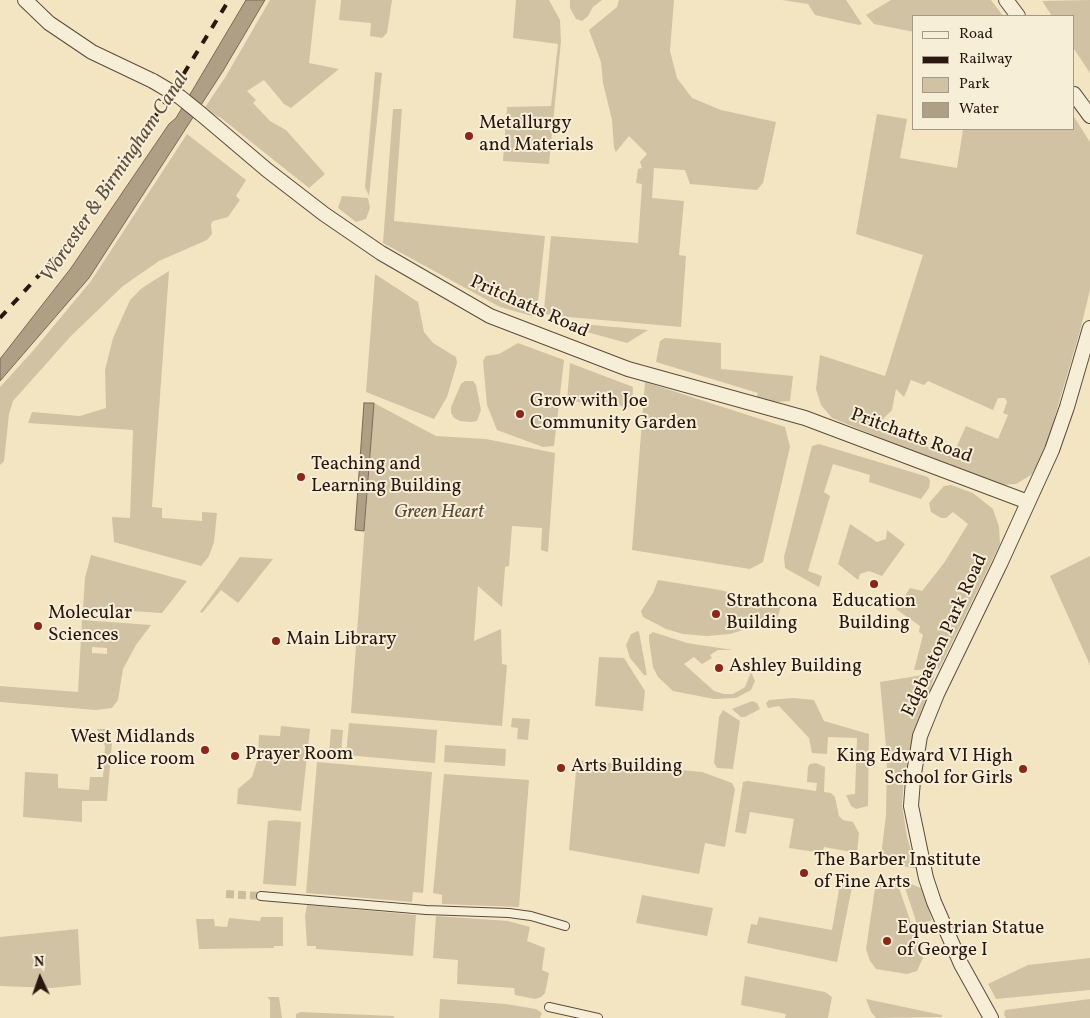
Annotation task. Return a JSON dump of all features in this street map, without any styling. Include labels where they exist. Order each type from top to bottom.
[{"type":"street","name":"Pritchatts Road","points":[[25,0],[49,22],[92,52],[153,81],[180,97],[266,170],[324,214],[381,253],[490,316],[628,369],[805,418],[1028,502]]},
{"type":"street","points":[[1006,0],[1017,15]]},
{"type":"street","points":[[1075,95],[1090,116]]},
{"type":"street","name":"Edgbaston Park Road","points":[[991,1018],[961,964],[934,902],[926,878],[911,806],[920,736],[937,694],[1052,450],[1068,407],[1090,328]]},
{"type":"street","points":[[262,896],[426,910],[508,913],[531,916],[565,926]]},
{"type":"street","points":[[549,1007],[598,1018]]},
{"type":"green space","points":[[270,0],[316,0],[309,63],[339,69],[291,108],[284,104],[264,80],[247,91],[256,100],[253,103],[270,121],[286,130],[325,174],[309,188],[221,118],[204,109],[226,76]]},
{"type":"green space","points":[[341,0],[392,0],[387,33],[382,38],[370,36],[371,23],[339,20]]},
{"type":"green space","points":[[516,0],[549,0],[560,20],[561,41],[549,164],[503,161],[507,107],[551,106],[558,44],[513,38]]},
{"type":"green space","points":[[570,0],[602,0],[593,7],[588,16],[582,21],[576,19],[570,8]]},
{"type":"green space","points":[[619,0],[674,0],[670,51],[677,78],[692,98],[721,110],[776,122],[763,183],[757,190],[690,184],[685,170],[654,168],[652,198],[684,201],[679,255],[686,256],[681,327],[557,316],[546,314],[544,310],[551,236],[638,243],[642,184],[636,183],[638,169],[642,168],[640,162],[647,154],[629,136],[616,152],[614,148],[612,120],[603,83],[601,62],[589,30],[617,7]]},
{"type":"green space","points":[[782,0],[846,0],[862,24],[859,25],[815,15],[808,4]]},
{"type":"green space","points":[[891,0],[991,0],[1002,15],[912,15],[912,32],[874,24],[866,15]]},
{"type":"green space","points":[[1090,0],[1090,73],[1075,50],[1075,15],[1051,15],[1042,1]]},
{"type":"green space","points":[[375,72],[382,73],[369,196],[365,187]]},
{"type":"green space","points":[[393,109],[402,109],[394,221],[545,236],[537,311],[532,316],[500,307],[383,243]]},
{"type":"green space","points":[[877,114],[907,119],[900,158],[957,168],[963,130],[1075,130],[1075,119],[1090,142],[1090,290],[1043,457],[1031,475],[1016,484],[997,485],[985,481],[832,418],[821,405],[816,389],[820,355],[885,376],[923,255],[856,234]],"holes":[[[911,380],[924,385],[928,381],[993,410],[998,398],[1005,398],[1007,402],[1003,413],[1008,415],[998,439],[966,426],[952,457],[880,427],[884,418],[892,410],[896,389],[904,397]]]},
{"type":"green space","points":[[187,134],[246,180],[236,196],[240,200],[228,217],[213,221],[211,224],[212,234],[207,240],[159,261],[123,286],[71,336],[13,401],[9,414],[4,461],[0,465],[0,387],[91,281]]},
{"type":"green space","points":[[342,196],[368,198],[370,208],[366,219],[356,222],[338,208]]},
{"type":"green space","points":[[169,271],[152,507],[162,508],[162,518],[202,521],[202,512],[217,513],[214,542],[209,556],[201,566],[114,542],[112,517],[130,518],[133,430],[28,423],[32,412],[80,416],[106,408],[105,370],[113,338],[130,300],[142,288]]},
{"type":"green space","points":[[375,274],[418,302],[424,332],[433,343],[456,357],[457,363],[447,397],[434,419],[366,392]]},
{"type":"green space","points":[[575,325],[648,330],[627,343],[572,328]]},
{"type":"green space","points":[[665,338],[721,343],[721,369],[793,376],[790,401],[777,402],[756,398],[758,393],[656,362],[660,341]]},
{"type":"green space","points":[[518,343],[564,360],[554,446],[543,447],[497,430],[487,405],[483,361],[486,356],[499,354]]},
{"type":"green space","points":[[570,363],[633,387],[632,407],[567,401]]},
{"type":"green space","points":[[465,381],[473,381],[476,385],[481,410],[477,421],[460,421],[454,418],[451,413],[451,407],[461,384]]},
{"type":"green space","points":[[645,382],[785,427],[790,447],[763,562],[750,569],[632,550]]},
{"type":"green space","name":"Green Heart","points":[[374,403],[436,436],[486,439],[555,453],[548,552],[541,550],[542,528],[512,526],[509,566],[505,567],[502,607],[478,586],[474,641],[501,629],[502,664],[507,665],[502,726],[351,713]]},
{"type":"green space","points":[[819,444],[928,477],[930,481],[929,488],[921,499],[869,482],[870,475],[833,464],[824,492],[830,496],[808,571],[822,576],[819,587],[785,568],[784,557],[812,446]]},
{"type":"green space","points":[[951,485],[973,493],[993,509],[999,527],[1000,544],[939,669],[914,670],[923,635],[919,632],[920,626],[896,609],[910,588],[922,591],[944,563],[968,524],[953,512],[946,518],[941,518],[931,512],[929,503],[944,486]]},
{"type":"green space","points":[[850,524],[877,542],[886,539],[887,530],[905,544],[882,576],[869,571],[860,574],[858,580],[838,564]]},
{"type":"green space","points":[[91,555],[187,581],[162,613],[83,608],[85,578]]},
{"type":"green space","points":[[1090,556],[1090,665],[1050,576]]},
{"type":"green space","points":[[240,557],[273,559],[238,603],[221,590],[202,613],[200,612]]},
{"type":"green space","points":[[658,580],[720,590],[781,606],[775,620],[730,634],[707,636],[683,634],[666,629],[643,617],[641,611],[653,593]]},
{"type":"green space","points":[[82,620],[151,625],[136,645],[123,669],[118,700],[112,708],[96,710],[0,702],[0,686],[78,692]],"holes":[[[92,647],[107,648],[107,654],[92,653]]]},
{"type":"green space","points":[[638,631],[647,675],[644,675],[630,658],[626,645],[631,634]]},
{"type":"green space","points":[[653,632],[687,643],[733,650],[718,650],[710,655],[712,658],[702,664],[694,657],[684,664],[714,691],[724,694],[733,694],[745,687],[751,672],[755,681],[751,690],[736,698],[714,699],[673,691],[658,677],[653,667],[649,635]]},
{"type":"green space","points":[[599,657],[624,658],[645,691],[643,711],[595,706]]},
{"type":"green space","points":[[935,673],[904,777],[902,805],[907,837],[916,868],[880,864],[886,815],[887,757],[880,682]]},
{"type":"green space","points":[[793,698],[814,700],[824,721],[869,734],[868,806],[856,809],[851,806],[846,795],[855,794],[857,738],[828,737],[827,754],[812,753],[809,738],[779,706],[768,708],[766,703],[769,700]]},
{"type":"green space","points":[[752,701],[757,703],[760,709],[745,717],[741,717],[732,709]]},
{"type":"green space","points":[[723,710],[740,721],[733,769],[717,768],[714,763],[719,717]]},
{"type":"green space","points":[[512,718],[530,719],[528,740],[517,739],[518,728],[511,727]]},
{"type":"green space","points":[[349,723],[437,730],[435,763],[346,755]]},
{"type":"green space","points":[[281,726],[310,729],[301,811],[237,804],[238,789],[252,777],[258,758],[259,735],[280,736]]},
{"type":"green space","points":[[97,729],[108,729],[112,743],[107,801],[82,801],[82,822],[23,817],[25,772],[58,774],[58,788],[89,790],[90,777],[103,777],[105,746]]},
{"type":"green space","points":[[331,729],[343,730],[341,753],[329,753]]},
{"type":"green space","points":[[445,745],[506,749],[505,766],[444,762]]},
{"type":"green space","points":[[577,760],[702,772],[732,783],[735,789],[725,847],[705,843],[699,874],[569,850]]},
{"type":"green space","points":[[317,762],[432,772],[423,893],[413,892],[412,902],[306,893]]},
{"type":"green space","points":[[816,763],[825,767],[824,792],[831,793],[835,797],[839,816],[843,820],[853,822],[859,833],[857,853],[824,847],[822,853],[789,848],[794,819],[750,812],[746,834],[735,832],[743,782],[748,781],[816,791],[817,783],[807,782],[808,767],[810,764]]},
{"type":"green space","points":[[444,774],[529,780],[519,907],[442,904],[442,895],[433,893]]},
{"type":"green space","points":[[268,821],[301,822],[296,886],[263,884]]},
{"type":"green space","points":[[848,876],[854,877],[837,962],[747,943],[751,924],[757,925],[759,917],[832,930],[841,878],[847,879]]},
{"type":"green space","points":[[876,881],[898,885],[923,958],[917,971],[907,974],[876,969],[870,961],[866,949]]},
{"type":"green space","points":[[911,884],[921,888],[932,920],[918,927],[904,885]]},
{"type":"green space","points":[[642,895],[713,908],[707,936],[636,923]]},
{"type":"green space","points":[[307,905],[416,915],[413,956],[316,949],[316,946],[307,946],[305,916]]},
{"type":"green space","points":[[436,916],[508,921],[530,927],[527,941],[545,948],[542,970],[549,973],[545,993],[535,999],[515,995],[514,988],[457,984],[458,960],[433,958]]},
{"type":"green space","points":[[261,917],[283,917],[283,946],[274,946],[274,948],[199,949],[196,919],[214,919],[215,926],[227,927],[229,918],[260,921]]},
{"type":"green space","points":[[78,929],[81,985],[51,988],[0,986],[0,937]]},
{"type":"green space","points":[[1090,958],[1090,990],[996,999],[988,984],[1028,965]]},
{"type":"green space","points":[[745,976],[825,992],[832,997],[828,1018],[785,1018],[786,1014],[741,1005]]},
{"type":"green space","points":[[267,997],[279,997],[282,1018],[270,1018],[270,1000]]},
{"type":"green space","points":[[440,999],[506,1004],[536,1009],[542,1013],[540,1018],[439,1018]]},
{"type":"green space","points":[[866,999],[942,1015],[942,1017],[876,1018],[871,1012]]},
{"type":"green space","points":[[1090,999],[1090,1018],[1006,1018],[1004,1015],[1005,1010]]},
{"type":"green space","points":[[300,1012],[393,1016],[395,1018],[296,1018],[296,1014]]},
{"type":"water","points":[[246,0],[265,0],[223,71],[89,278],[0,381],[0,359],[71,268],[169,124],[176,118]]},
{"type":"water","points":[[364,403],[374,403],[364,531],[355,530]]},
{"type":"tunnel","points":[[226,894],[261,896]]},
{"type":"railway","points":[[0,318],[61,251],[175,88],[229,0]]},
{"type":"place","name":"Metallurgy and Materials","points":[[469,136]]},
{"type":"place","name":"Grow with Joe Community Garden","points":[[520,414]]},
{"type":"place","name":"Teaching and Learning Building","points":[[301,477]]},
{"type":"place","name":"Education Building","points":[[874,584]]},
{"type":"place","name":"Strathcona Building","points":[[716,614]]},
{"type":"place","name":"Molecular Sciences","points":[[38,626]]},
{"type":"place","name":"Main Library","points":[[276,641]]},
{"type":"place","name":"Ashley Building","points":[[719,668]]},
{"type":"place","name":"West Midlands police room","points":[[205,750]]},
{"type":"place","name":"Prayer Room","points":[[235,756]]},
{"type":"place","name":"Arts Building","points":[[561,768]]},
{"type":"place","name":"King Edward VI High School for Girls","points":[[1023,769]]},
{"type":"place","name":"The Barber Institute of Fine Arts","points":[[804,873]]},
{"type":"place","name":"Equestrian Statue of George I","points":[[887,941]]},
{"type":"water label","name":"Worcester & Birmingham Canal","points":[[116,178]]}]
